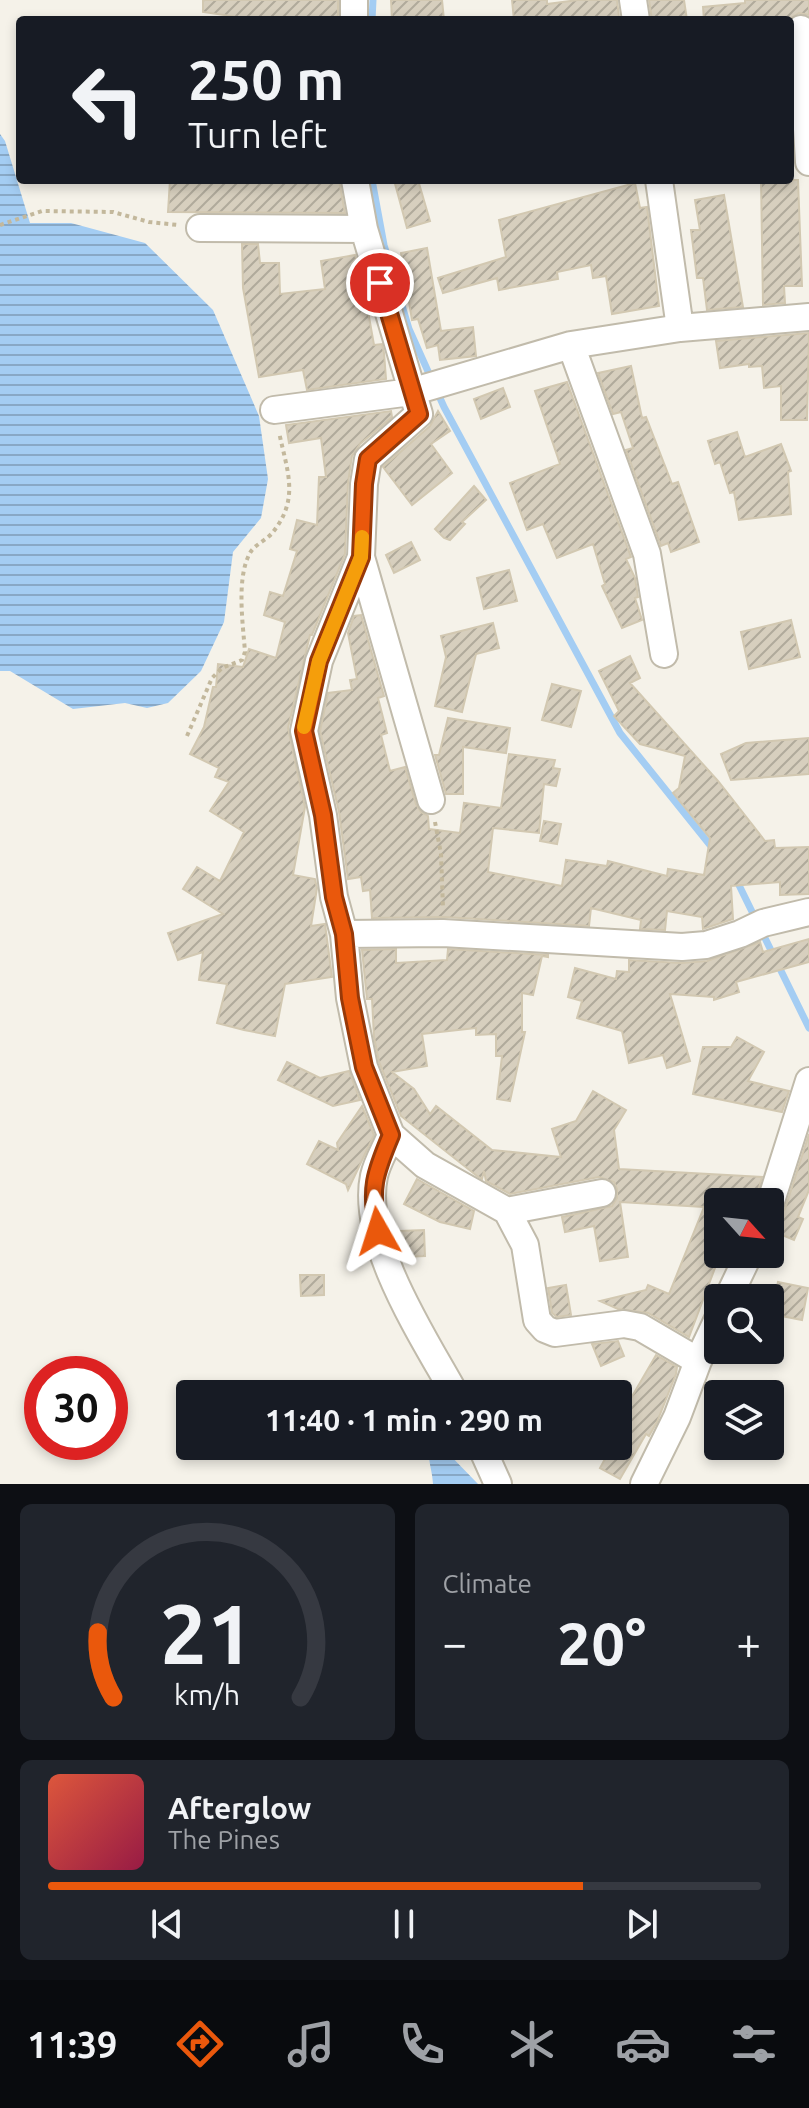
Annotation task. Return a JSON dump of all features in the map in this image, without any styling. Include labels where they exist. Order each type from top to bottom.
[{"type":"street","points":[[800,29],[809,162]]},
{"type":"street","points":[[356,184],[364,229],[426,387],[419,414],[368,459],[361,557],[431,800]]},
{"type":"street","points":[[660,184],[680,328]]},
{"type":"street","points":[[200,228],[364,229]]},
{"type":"street","points":[[274,410],[426,387],[571,345],[680,328],[809,317]]},
{"type":"street","points":[[571,345],[647,554],[664,654]]},
{"type":"street","points":[[361,557],[319,661],[304,731],[323,815],[334,897],[344,934],[350,998],[364,1067],[391,1135],[425,1165],[507,1211],[525,1245],[537,1320],[545,1329],[555,1333],[624,1324],[640,1327],[698,1361]]},
{"type":"street","points":[[344,934],[443,933],[682,947],[706,945],[756,926],[809,912]]},
{"type":"street","points":[[775,1188],[809,1081]]},
{"type":"street","points":[[391,1135],[374,1176],[373,1209],[383,1253],[399,1293],[447,1380]]},
{"type":"street","points":[[507,1211],[602,1193]]},
{"type":"street","points":[[644,1484],[677,1417],[704,1348]]},
{"type":"street","points":[[487,1460],[498,1484]]},
{"type":"path","points":[[0,225],[42,211],[113,212],[149,222],[200,228]]},
{"type":"path","points":[[187,736],[212,678],[222,668],[242,660],[245,652],[241,590],[250,551],[270,536],[285,515],[290,498],[290,484],[274,410]]},
{"type":"path","points":[[431,800],[441,854],[443,933]]},
{"type":"water","points":[[0,134],[5,141],[30,223],[71,223],[145,243],[213,310],[259,416],[268,479],[261,518],[233,552],[224,622],[201,671],[168,703],[147,708],[125,703],[73,709],[10,671],[0,671]]},
{"type":"water","points":[[429,1460],[455,1460],[478,1484],[433,1484]]},
{"type":"building","points":[[203,0],[338,0],[338,16],[230,16],[203,12]]},
{"type":"building","points":[[391,0],[442,0],[444,16],[392,16]]},
{"type":"building","points":[[512,0],[547,0],[547,4],[617,0],[619,16],[514,16]]},
{"type":"building","points":[[649,0],[684,0],[686,16],[651,16]]},
{"type":"building","points":[[745,0],[809,0],[809,15],[704,16],[703,7],[745,3]]},
{"type":"building","points":[[794,180],[798,180],[802,286],[784,286],[785,303],[763,305],[761,184],[794,184]]},
{"type":"building","points":[[170,184],[340,184],[345,213],[168,212]]},
{"type":"building","points":[[395,184],[419,184],[430,221],[407,228]]},
{"type":"building","points":[[635,184],[640,208],[647,207],[659,306],[612,314],[606,276],[593,278],[591,265],[557,272],[558,279],[499,290],[497,278],[443,293],[438,278],[506,257],[499,220]]},
{"type":"building","points":[[724,195],[743,307],[707,310],[703,278],[697,278],[691,230],[700,230],[695,200]]},
{"type":"building","points":[[242,244],[258,244],[260,263],[279,263],[280,294],[325,289],[321,261],[355,255],[368,300],[374,345],[382,344],[386,379],[307,390],[303,370],[259,377],[243,288]]},
{"type":"building","points":[[427,248],[441,331],[473,327],[476,356],[440,360],[438,345],[427,348],[418,319],[412,320],[401,253]]},
{"type":"building","points":[[809,333],[807,420],[781,420],[781,386],[764,388],[762,366],[749,367],[749,364],[720,368],[716,341]]},
{"type":"building","points":[[631,366],[642,418],[646,417],[672,484],[678,482],[699,542],[671,552],[668,543],[661,546],[626,450],[633,448],[621,412],[613,414],[598,373]]},
{"type":"building","points":[[567,382],[631,557],[626,559],[635,578],[638,597],[635,598],[642,620],[622,628],[602,586],[605,584],[593,544],[557,558],[543,524],[527,530],[510,483],[560,464],[535,391]]},
{"type":"building","points":[[503,388],[510,407],[481,419],[474,399]]},
{"type":"building","points":[[391,411],[392,417],[360,444],[352,456],[345,554],[310,635],[288,728],[305,807],[293,875],[315,879],[317,888],[311,926],[325,924],[332,977],[285,984],[275,1036],[217,1023],[227,984],[199,980],[203,952],[178,960],[168,933],[223,914],[183,889],[197,867],[220,881],[244,832],[210,811],[229,782],[215,777],[219,768],[190,754],[204,727],[213,687],[216,687],[218,664],[243,667],[249,649],[276,658],[285,622],[264,615],[270,592],[283,596],[297,551],[290,549],[297,520],[317,525],[319,477],[326,477],[321,438],[289,443],[286,425]]},
{"type":"building","points":[[438,411],[450,431],[431,444],[452,473],[412,505],[383,467],[430,426]]},
{"type":"building","points":[[737,432],[745,457],[781,444],[791,471],[788,472],[791,514],[739,520],[734,492],[730,493],[720,462],[715,464],[708,441]]},
{"type":"building","points":[[474,486],[486,500],[462,522],[465,524],[450,540],[444,538],[435,529]]},
{"type":"building","points":[[411,542],[420,560],[394,573],[386,555]]},
{"type":"building","points":[[509,570],[517,601],[484,609],[477,578]]},
{"type":"building","points":[[361,615],[384,696],[378,698],[387,733],[381,735],[390,771],[405,767],[416,804],[428,816],[429,829],[460,833],[464,803],[501,808],[509,754],[555,760],[553,768],[560,769],[556,786],[544,784],[539,833],[493,828],[488,872],[562,886],[566,860],[607,866],[608,861],[667,876],[668,869],[704,875],[710,838],[673,793],[679,788],[685,756],[640,744],[614,716],[619,711],[599,671],[630,656],[640,678],[630,683],[718,781],[765,841],[774,840],[775,848],[809,847],[809,894],[780,895],[780,882],[731,886],[733,919],[703,929],[702,917],[667,911],[665,930],[640,929],[641,920],[591,908],[589,926],[444,917],[372,918],[370,890],[363,891],[361,877],[348,879],[339,812],[320,731],[328,693],[352,690],[350,680],[357,679],[348,633],[354,616]]},
{"type":"building","points":[[791,620],[800,657],[749,669],[741,632]]},
{"type":"building","points":[[493,623],[499,648],[476,654],[462,712],[435,706],[446,657],[441,636]]},
{"type":"building","points":[[552,684],[581,691],[571,727],[542,720]]},
{"type":"building","points":[[448,718],[510,728],[506,753],[463,747],[463,794],[446,794],[435,755],[439,755]]},
{"type":"building","points":[[809,738],[809,774],[731,780],[721,754],[746,743]]},
{"type":"building","points":[[544,821],[561,824],[557,844],[540,841]]},
{"type":"building","points":[[809,939],[809,962],[736,982],[739,992],[714,1000],[714,997],[670,994],[690,1061],[667,1068],[663,1055],[629,1063],[622,1031],[577,1018],[582,1001],[568,997],[575,968],[616,979],[617,971],[629,972],[629,960],[707,961],[760,942],[763,952]]},
{"type":"building","points":[[396,949],[396,963],[447,960],[448,949],[548,955],[542,956],[533,995],[522,993],[522,1032],[525,1032],[510,1101],[497,1099],[502,1056],[496,1056],[496,1034],[476,1035],[476,1028],[422,1034],[427,1066],[392,1072],[414,1089],[430,1114],[436,1106],[492,1150],[561,1157],[552,1129],[576,1121],[593,1091],[626,1110],[614,1130],[619,1169],[762,1177],[759,1188],[704,1188],[704,1207],[620,1202],[628,1257],[600,1261],[594,1226],[565,1232],[562,1217],[612,1206],[617,1198],[614,1182],[599,1177],[510,1194],[486,1181],[484,1171],[482,1179],[477,1176],[401,1116],[379,1062],[372,999],[367,999],[362,950]]},
{"type":"building","points":[[737,1037],[764,1052],[748,1081],[789,1091],[782,1112],[693,1094],[703,1047],[731,1047]]},
{"type":"building","points":[[287,1062],[320,1078],[349,1071],[360,1100],[333,1106],[278,1080]]},
{"type":"building","points":[[362,1106],[374,1135],[348,1190],[346,1184],[307,1164],[319,1141],[338,1150],[337,1143]]},
{"type":"building","points":[[809,1134],[809,1190],[798,1217],[803,1219],[794,1240],[784,1236],[785,1209]]},
{"type":"building","points":[[417,1179],[474,1211],[470,1229],[440,1222],[404,1204]]},
{"type":"building","points":[[704,1207],[704,1268],[715,1268],[709,1284],[704,1284],[704,1297],[689,1337],[648,1313],[618,1309],[600,1301],[646,1290],[648,1285],[669,1294]]},
{"type":"building","points":[[424,1230],[425,1256],[402,1257],[400,1231]]},
{"type":"building","points":[[300,1275],[324,1275],[324,1295],[301,1296]]},
{"type":"building","points":[[778,1282],[808,1288],[802,1320],[784,1317],[784,1284]]},
{"type":"building","points":[[566,1285],[571,1315],[557,1317],[552,1313],[548,1288]]},
{"type":"building","points":[[618,1341],[624,1356],[601,1366],[592,1344]]},
{"type":"building","points":[[656,1355],[677,1367],[657,1422],[632,1458],[632,1397]]},
{"type":"building","points":[[604,1460],[631,1460],[620,1479],[600,1468]]},
{"type":"waterway","points":[[372,16],[373,0]]},
{"type":"waterway","points":[[373,184],[384,245],[409,329],[444,407],[620,733],[714,850]]},
{"type":"waterway","points":[[736,879],[809,1028]]},
{"type":"slow traffic","points":[[304,727],[319,661],[361,557],[362,537]]},
{"type":"route","points":[[378,1231],[373,1209],[374,1176],[391,1135],[364,1067],[350,998],[344,934],[334,897],[323,815],[304,731],[319,661],[361,557],[368,459],[419,414],[380,283]]}]
